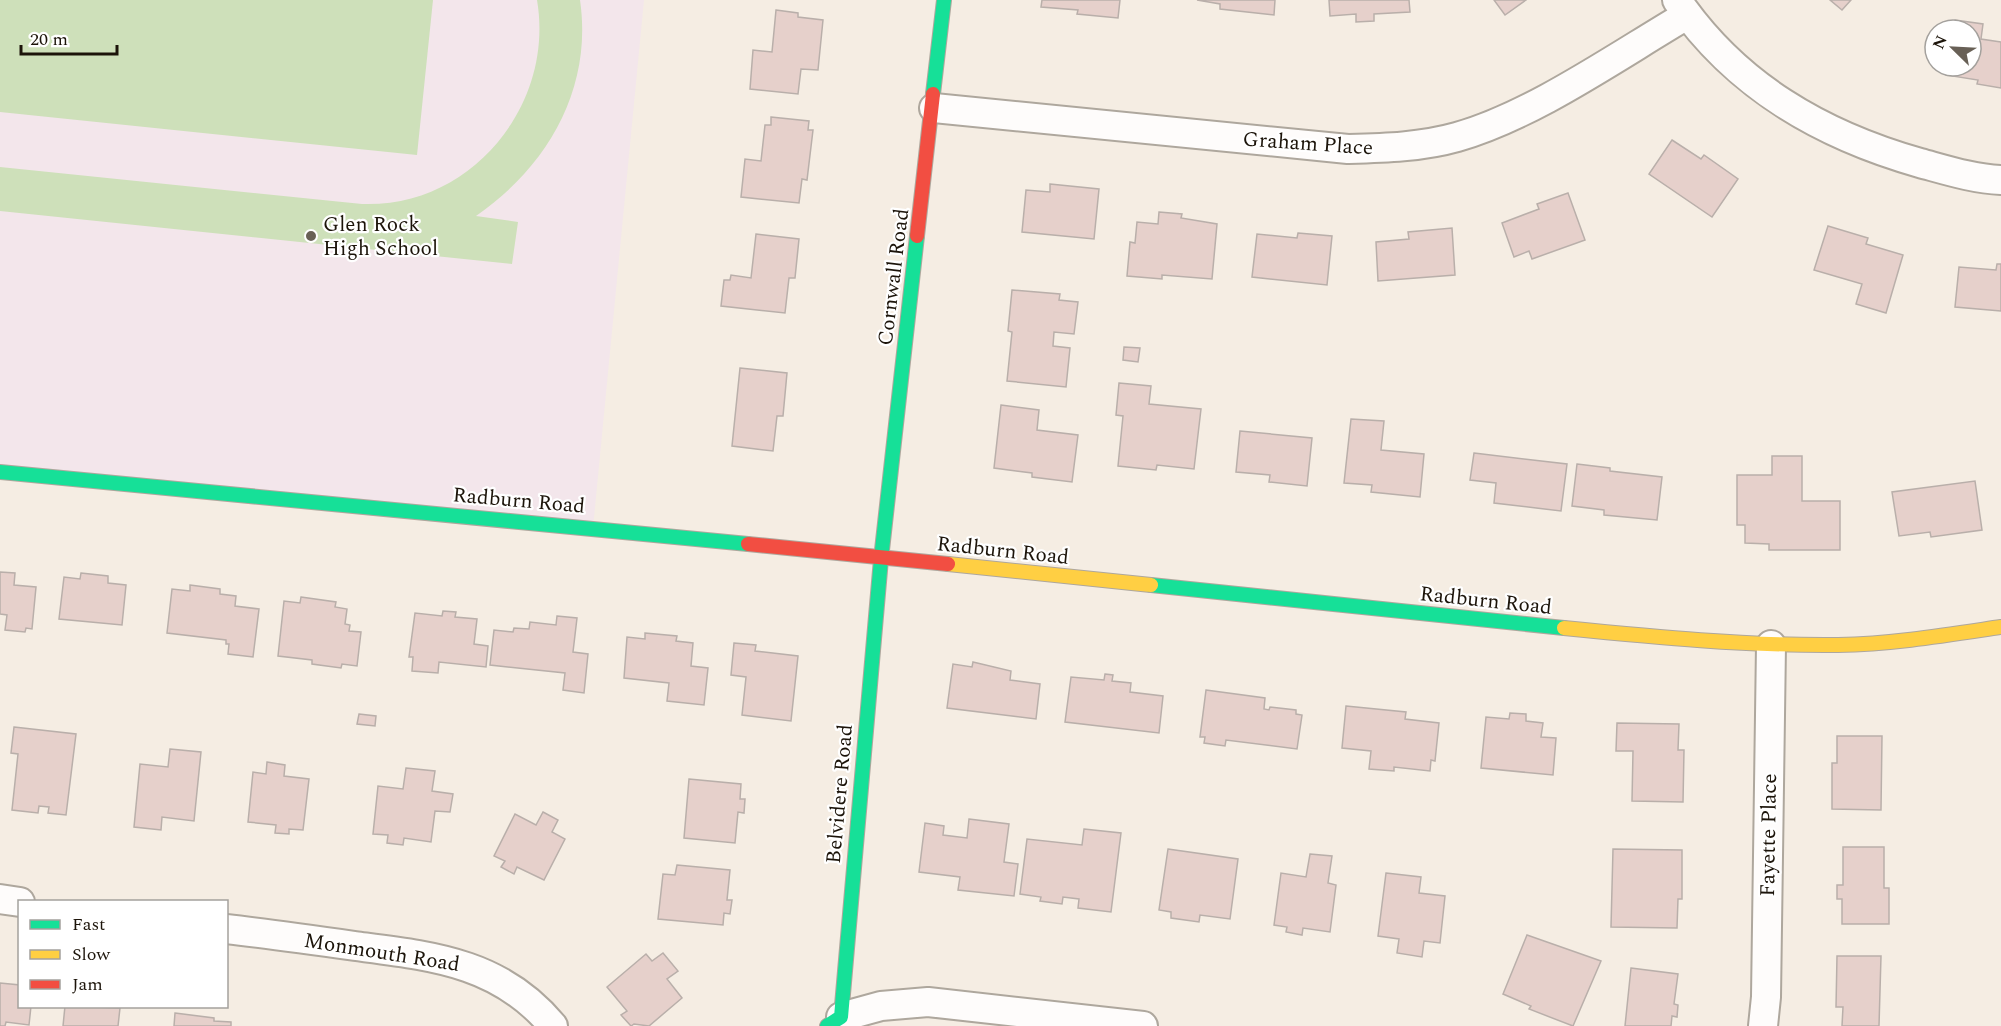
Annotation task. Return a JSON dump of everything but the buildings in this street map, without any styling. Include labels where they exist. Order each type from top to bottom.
[{"type":"street","name":"Cornwall Road","points":[[881,559],[934,108],[944,0]]},
{"type":"street","name":"Graham Place","points":[[934,108],[1348,150],[1399,147],[1456,137],[1514,116],[1682,7]]},
{"type":"street","points":[[1682,7],[1736,69],[1796,113],[1890,154],[1942,169],[2001,180]]},
{"type":"street","name":"Radburn Road","points":[[0,472],[593,528],[1635,636],[1771,645],[1838,645],[1904,641],[2001,627]]},
{"type":"street","name":"Belvidere Road","points":[[834,1022],[881,559]]},
{"type":"street","name":"Fayette Place","points":[[1763,1026],[1766,997],[1771,645]]},
{"type":"street","points":[[0,899],[18,902]]},
{"type":"street","name":"Monmouth Road","points":[[228,929],[432,956],[474,968],[510,987],[542,1012],[553,1026]]},
{"type":"street","points":[[834,1022],[881,1006],[928,1002],[1143,1026]]},
{"type":"shaded area","name":"Glen Rock High School","points":[[0,0],[644,0],[593,528],[0,472]]},
{"type":"green space","points":[[0,0],[433,0],[417,155],[0,112]]},
{"type":"green space","points":[[537,0],[580,0],[582,33],[579,64],[572,95],[560,123],[544,150],[524,174],[476,216],[518,222],[512,264],[0,211],[0,167],[362,204],[402,201],[438,189],[470,169],[497,143],[518,112],[533,77],[539,39]]},
{"type":"traffic: fast","points":[[933,94],[944,0]]},
{"type":"traffic: fast","points":[[827,1026],[841,1017],[881,559],[917,236]]},
{"type":"traffic: fast","points":[[0,472],[748,544]]},
{"type":"traffic: fast","points":[[1151,585],[1564,628]]},
{"type":"traffic: slow","points":[[948,564],[1151,585]]},
{"type":"traffic: slow","points":[[1564,628],[1666,638],[1838,645],[1900,641],[2001,627]]},
{"type":"traffic: jam","points":[[917,236],[933,94]]},
{"type":"traffic: jam","points":[[748,544],[948,564]]},
{"type":"place","name":"Glen Rock High School","points":[[311,236]]}]
